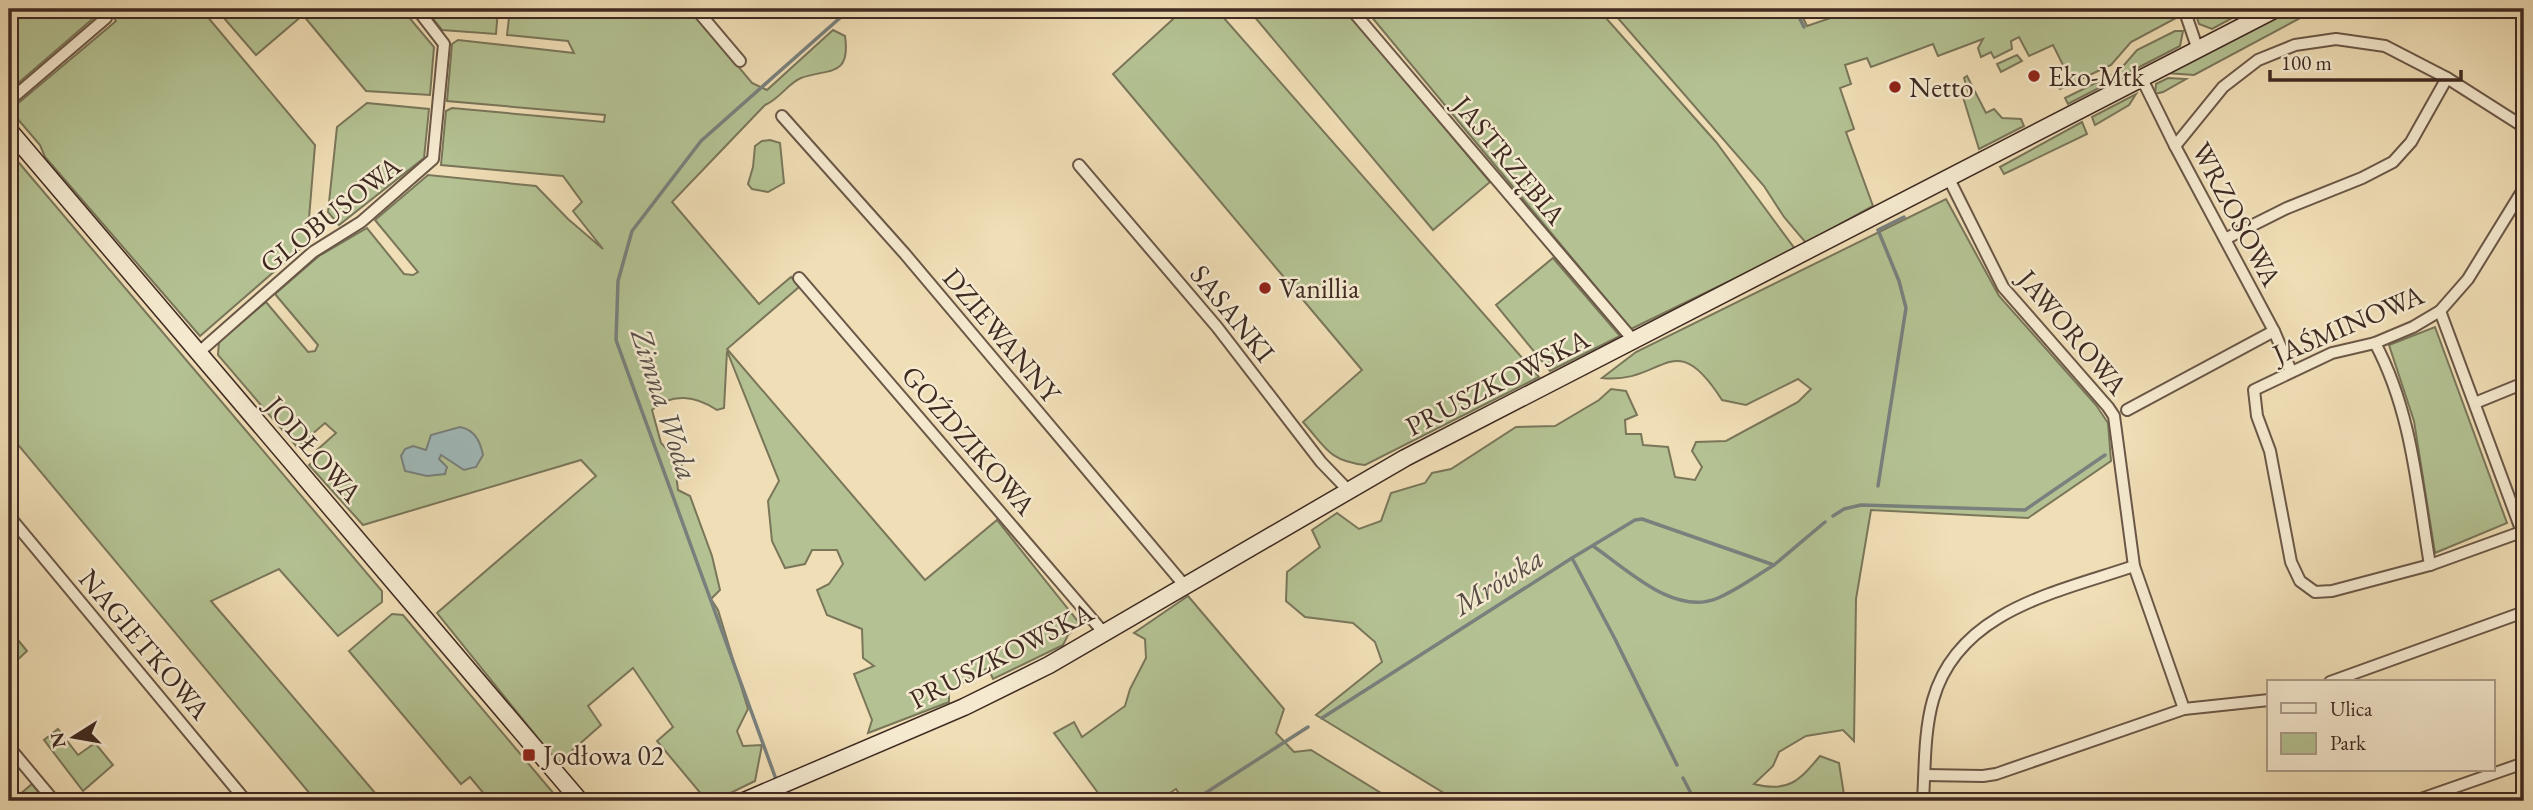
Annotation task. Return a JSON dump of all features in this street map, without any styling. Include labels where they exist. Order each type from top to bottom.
[{"type":"street","name":"GLOBUSOWA","points":[[197,354],[313,251],[361,222],[433,159],[444,44],[417,9]]},
{"type":"street","points":[[696,9],[740,61]]},
{"type":"street","name":"JASTRZĘBIA","points":[[1351,9],[1634,341]]},
{"type":"street","points":[[2184,9],[2197,50]]},
{"type":"street","name":"PRUSZKOWSKA","points":[[744,801],[986,696],[1049,665],[1405,458],[2276,9]]},
{"type":"street","points":[[9,101],[106,18]]},
{"type":"street","points":[[2175,146],[2224,87],[2258,60],[2295,45],[2336,39],[2385,46],[2447,78],[2524,127]]},
{"type":"street","points":[[2225,239],[2287,208],[2362,178],[2393,162],[2411,142],[2447,78]]},
{"type":"street","name":"WRZOSOWA","points":[[2142,79],[2274,331],[2291,371]]},
{"type":"street","name":"DZIEWANNY","points":[[782,116],[905,254],[1185,586]]},
{"type":"street","name":"JODŁOWA","points":[[9,130],[580,801]]},
{"type":"street","name":"SASANKI","points":[[1080,165],[1217,327],[1321,462],[1348,490]]},
{"type":"street","name":"JAWOROWA","points":[[1949,179],[2003,287],[2114,416],[2134,566],[2184,709]]},
{"type":"street","name":"JAŚMINOWA","points":[[2430,565],[2332,591],[2315,592],[2300,582],[2291,562],[2270,451],[2257,416],[2253,390],[2332,353],[2375,343],[2413,327],[2440,311],[2468,279],[2524,188]]},
{"type":"street","name":"GOŹDZIKOWA","points":[[799,278],[1104,633]]},
{"type":"street","points":[[2375,343],[2391,373],[2406,421],[2430,565],[2523,531],[2440,311]]},
{"type":"street","name":"JAWOROWA","points":[[2127,410],[2274,331]]},
{"type":"street","points":[[2475,403],[2524,383]]},
{"type":"street","name":"NAGIETKOWA","points":[[9,516],[246,801]]},
{"type":"street","points":[[1923,801],[1934,698],[1951,663],[1974,634],[2006,611],[2134,566]]},
{"type":"street","points":[[2336,680],[2524,612]]},
{"type":"street","points":[[1925,775],[1996,774],[2184,709],[2267,699]]},
{"type":"street","points":[[9,747],[54,801]]},
{"type":"street","points":[[2415,801],[2524,763]]},
{"type":"green space","points":[[9,9],[104,9],[9,91]]},
{"type":"green space","points":[[107,9],[201,9],[315,145],[307,243],[200,336],[45,157],[40,145],[10,110],[116,21]]},
{"type":"green space","points":[[225,9],[402,9],[434,47],[430,95],[366,91],[303,15],[256,55],[223,17]]},
{"type":"green space","points":[[425,9],[498,9],[496,34],[442,30]]},
{"type":"green space","points":[[510,9],[690,9],[752,83],[767,90],[833,30],[845,36],[846,49],[841,65],[796,80],[765,105],[672,202],[759,304],[791,277],[799,287],[727,349],[925,580],[997,520],[1080,624],[1068,635],[1063,645],[993,679],[988,668],[949,691],[949,702],[868,733],[872,720],[854,674],[874,666],[863,658],[862,629],[827,615],[817,590],[829,584],[843,564],[837,550],[812,550],[805,564],[785,568],[772,541],[768,501],[779,481],[727,351],[724,408],[717,410],[692,399],[676,398],[652,410],[661,443],[682,465],[676,474],[678,490],[690,496],[712,556],[720,590],[711,599],[718,610],[748,709],[737,731],[743,746],[762,745],[755,781],[714,801],[707,801],[657,741],[673,727],[633,668],[588,706],[601,725],[558,763],[437,613],[596,476],[581,460],[363,525],[309,465],[320,455],[317,450],[336,433],[325,423],[297,447],[218,355],[219,341],[266,302],[308,352],[315,351],[318,345],[275,294],[319,256],[367,228],[404,274],[413,275],[418,272],[375,220],[428,175],[536,186],[568,219],[603,249],[573,211],[582,202],[563,176],[441,165],[446,111],[452,108],[604,122],[605,115],[447,101],[452,44],[458,40],[574,53],[568,41],[507,35]]},
{"type":"green space","points":[[1184,9],[1216,9],[1539,377],[1365,465],[1343,460],[1323,446],[1303,422],[1362,370],[1113,74]]},
{"type":"green space","points":[[1248,9],[1345,9],[1490,182],[1433,230]]},
{"type":"green space","points":[[1365,9],[1598,9],[1716,142],[1795,249],[1631,329]]},
{"type":"green space","points":[[1610,9],[1799,9],[1807,26],[1857,9],[2176,9],[2178,17],[2131,42],[2111,65],[2060,89],[2058,86],[2070,79],[2053,45],[2029,56],[2019,37],[2011,41],[2012,49],[1994,58],[1991,52],[1981,57],[1978,48],[1983,39],[1938,56],[1933,44],[1871,67],[1867,58],[1845,65],[1851,84],[1840,88],[1854,129],[1846,132],[1873,206],[1806,243],[1784,217],[1764,186]]},
{"type":"green space","points":[[2194,9],[2249,9],[2212,29],[2199,24]]},
{"type":"green space","points":[[2291,9],[2317,9],[2194,75],[2166,73]]},
{"type":"green space","points":[[2175,31],[2183,31],[2180,46],[2068,104],[2065,98],[2118,72],[2137,50]]},
{"type":"green space","points":[[2017,55],[2022,61],[2001,72],[1997,64]]},
{"type":"green space","points":[[1967,76],[1986,113],[1994,109],[2002,118],[2021,119],[2024,126],[1979,149],[1963,97],[1969,95],[1964,78]]},
{"type":"green space","points":[[2168,78],[2186,79],[2155,94],[2156,84]]},
{"type":"green space","points":[[2136,94],[2129,105],[2095,125],[2092,117]]},
{"type":"green space","points":[[367,103],[429,109],[424,158],[339,225],[328,212],[337,127]]},
{"type":"green space","points":[[2082,122],[2087,134],[2004,174],[2000,167]]},
{"type":"green space","points":[[770,140],[780,143],[784,183],[768,192],[752,189],[748,184],[755,146]]},
{"type":"green space","points":[[9,151],[382,591],[382,602],[338,636],[279,569],[211,601],[382,801],[316,801],[9,434]]},
{"type":"green space","points":[[1946,199],[1999,296],[2096,405],[2108,423],[2111,461],[2028,518],[1871,510],[1856,599],[1854,741],[1843,730],[1806,736],[1779,752],[1773,766],[1754,784],[1776,787],[1792,783],[1820,756],[1839,763],[1845,801],[1457,801],[1316,715],[1382,662],[1375,642],[1353,623],[1305,617],[1286,601],[1287,572],[1320,547],[1312,530],[1337,513],[1359,529],[1381,521],[1391,493],[1425,483],[1432,473],[1451,469],[1516,427],[1555,426],[1599,400],[1611,389],[1626,391],[1637,415],[1625,420],[1626,434],[1641,434],[1643,445],[1668,447],[1675,477],[1695,480],[1702,467],[1692,451],[1696,442],[1726,441],[1798,402],[1811,389],[1798,379],[1746,405],[1722,400],[1705,377],[1691,365],[1679,361],[1623,378],[1602,378],[1636,352]]},
{"type":"green space","points":[[1553,258],[1620,336],[1550,371],[1496,305]]},
{"type":"green space","points":[[2435,327],[2507,523],[2435,553],[2414,421],[2389,345]]},
{"type":"green space","points":[[1188,596],[1284,709],[1276,733],[1294,752],[1311,750],[1394,801],[1184,801],[1176,789],[1158,801],[1104,801],[1054,733],[1074,722],[1082,737],[1125,706],[1130,689],[1146,658],[1145,639],[1134,633]]},
{"type":"green space","points":[[392,614],[403,615],[560,801],[490,801],[470,777],[461,784],[349,651]]},
{"type":"green space","points":[[9,629],[27,651],[9,668]]},
{"type":"green space","points":[[58,729],[78,755],[95,743],[113,765],[83,791],[44,740]]},
{"type":"green space","points":[[32,784],[46,801],[12,801]]},
{"type":"water","points":[[460,427],[473,433],[480,445],[483,455],[476,467],[464,470],[441,455],[439,459],[447,467],[445,474],[427,476],[405,471],[401,456],[405,449],[413,446],[426,450],[431,435]]},
{"type":"waterway","name":"Zimna Woda","points":[[777,782],[616,340],[618,281],[632,231],[701,141],[850,9]]},
{"type":"waterway","points":[[1795,9],[1804,27]]},
{"type":"waterway","points":[[1878,486],[1906,308],[1899,281],[1878,230],[1904,217]]},
{"type":"waterway","points":[[1833,516],[1844,509],[1861,505],[2025,510],[2105,455]]},
{"type":"waterway","points":[[1572,558],[1635,520],[1642,519],[1774,565],[1825,522]]},
{"type":"waterway","points":[[1593,546],[1652,588],[1685,601],[1701,602],[1718,598],[1774,565]]},
{"type":"waterway","name":"Mrówka","points":[[1322,718],[1572,558],[1677,765]]},
{"type":"waterway","name":"Mrówka","points":[[1193,801],[1308,727]]},
{"type":"waterway","name":"Mrówka","points":[[1683,778],[1695,801]]},
{"type":"waterway","name":"Zimna Woda","points":[[780,789],[785,801]]},
{"type":"place","name":"Eko-Mtk","points":[[2034,76]]},
{"type":"place","name":"Netto","points":[[1895,87]]},
{"type":"place","name":"Vanillia","points":[[1265,288]]},
{"type":"place","name":"Jodłowa 02","points":[[529,755]]}]
